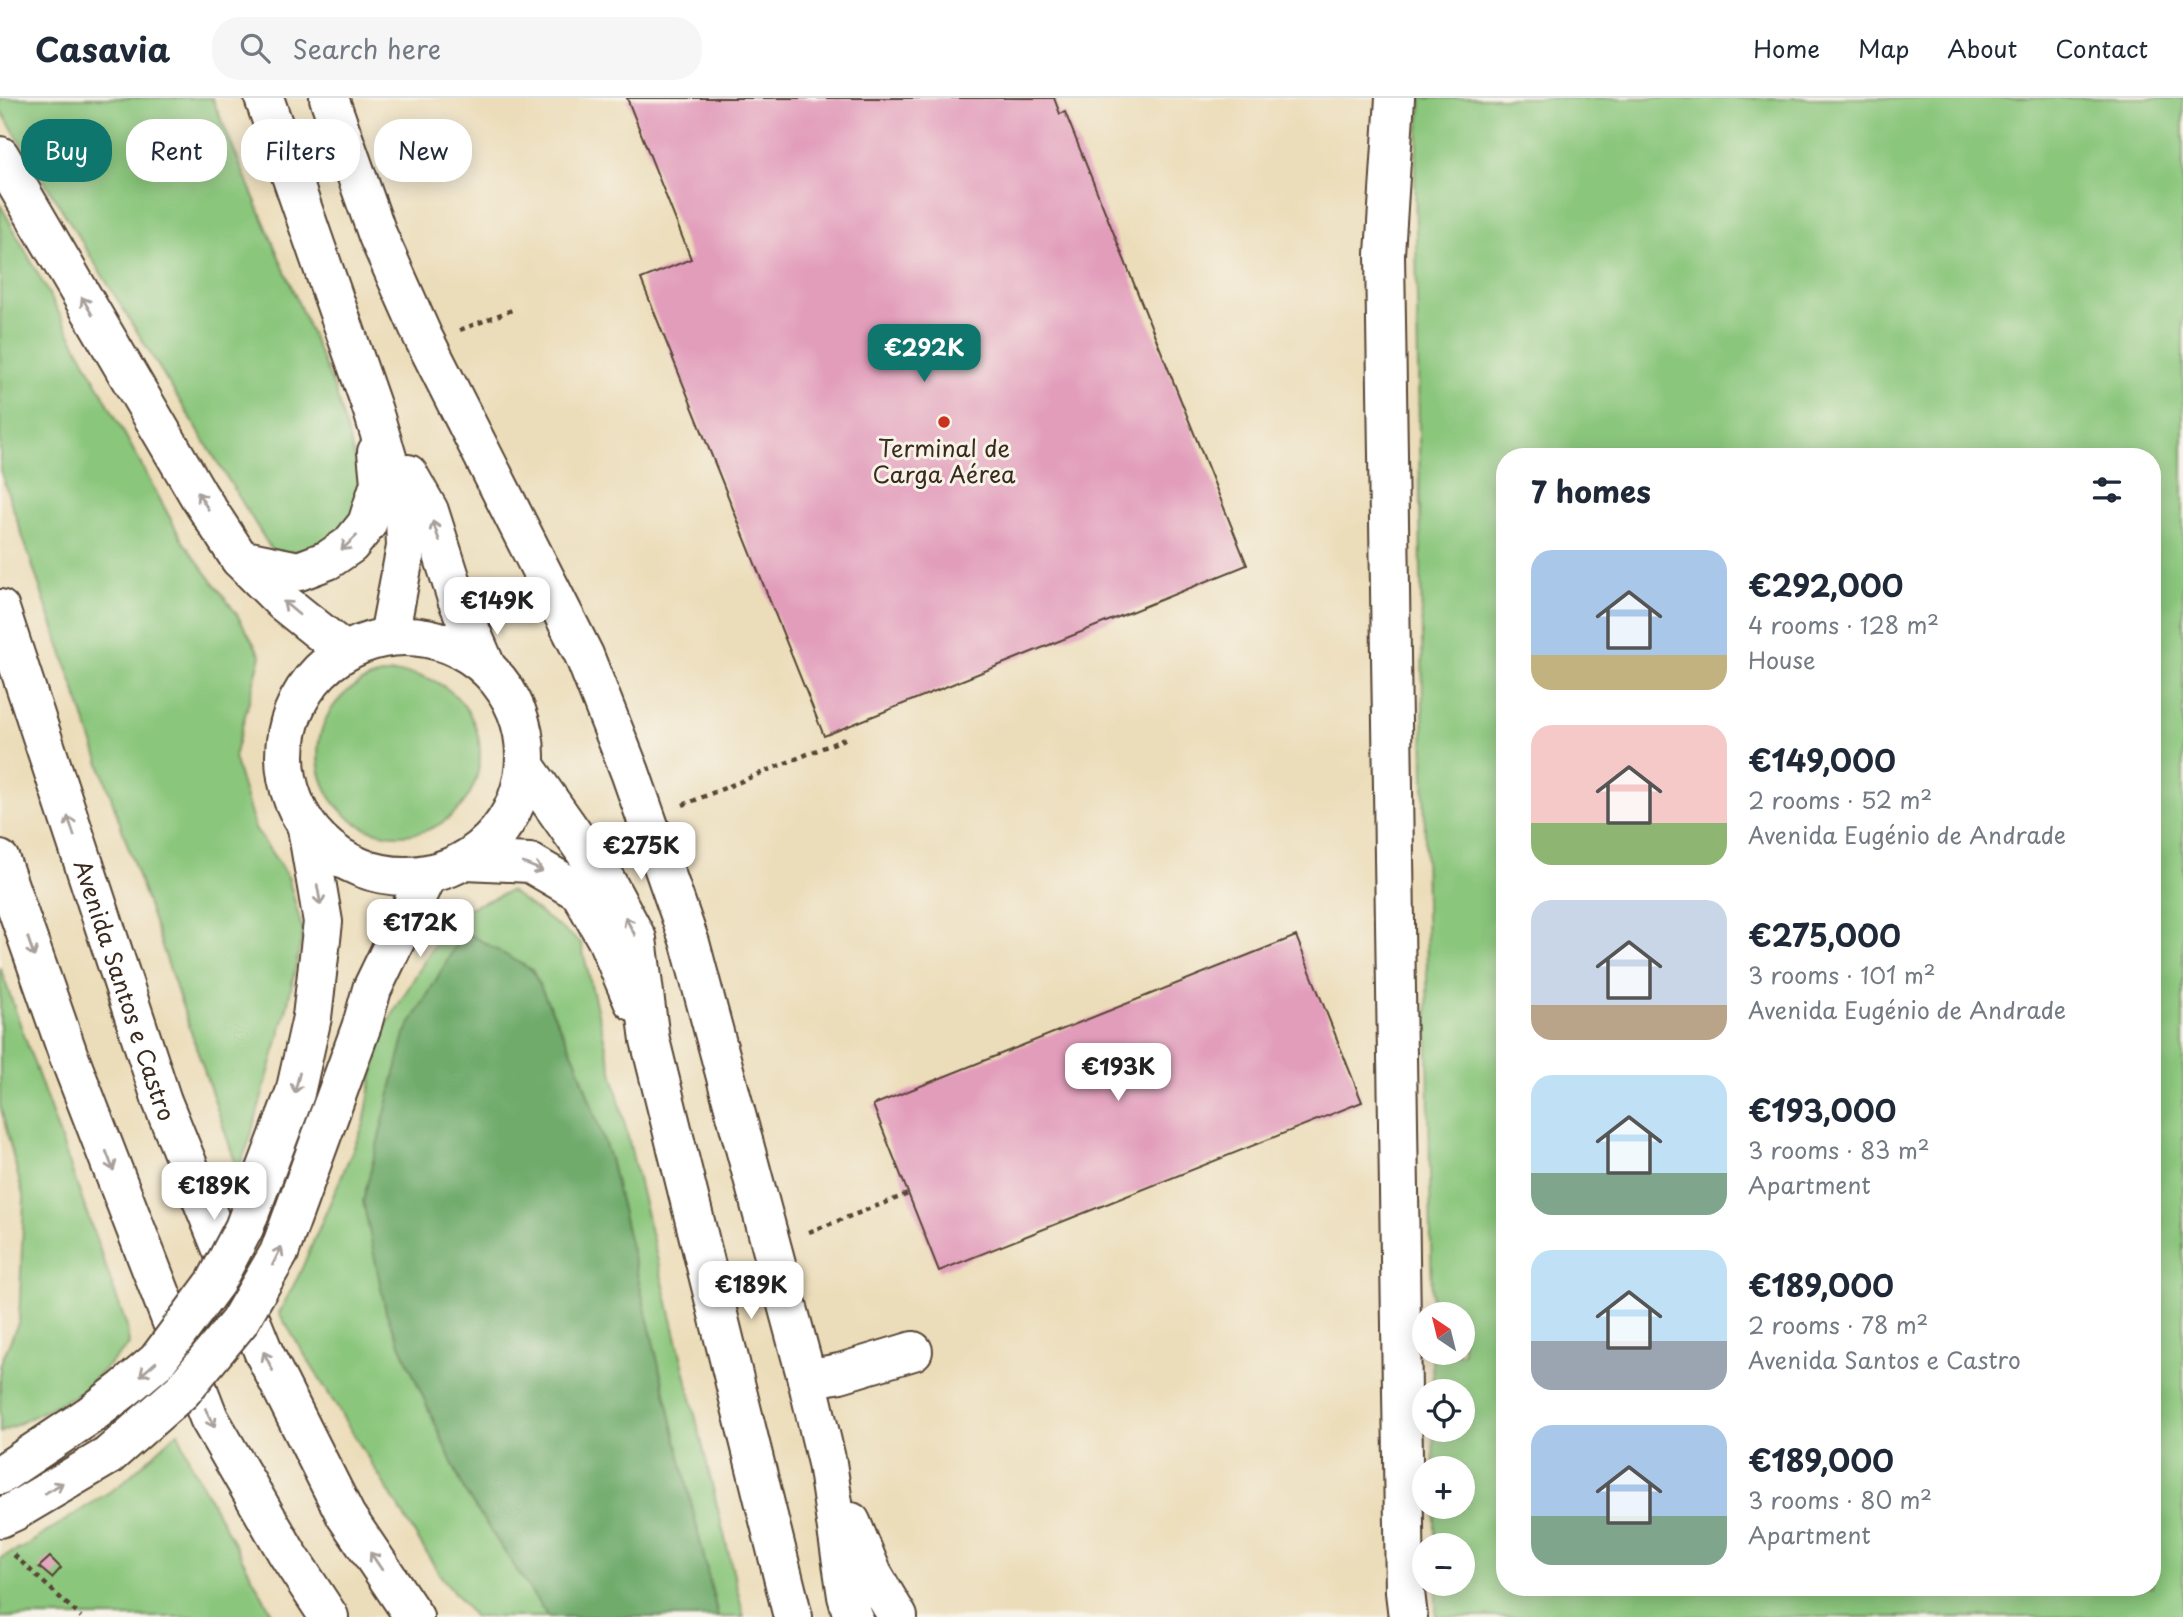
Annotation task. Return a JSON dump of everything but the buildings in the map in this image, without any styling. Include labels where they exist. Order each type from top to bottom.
[{"type":"street","points":[[264,98],[373,411],[405,517],[406,547],[389,636]]},
{"type":"street","points":[[329,98],[378,236],[423,337],[584,655],[630,772],[690,943],[807,1379],[827,1463],[847,1596],[853,1617]]},
{"type":"street","points":[[1395,98],[1385,254],[1404,1550],[1408,1617]]},
{"type":"street","points":[[0,156],[172,451],[240,559],[283,602],[344,651]]},
{"type":"street","points":[[240,559],[299,571],[328,560],[350,545],[367,524],[380,483],[373,411]]},
{"type":"street","points":[[307,828],[331,852],[360,868],[393,876],[427,875],[466,860],[495,835],[516,803],[525,766],[523,729],[509,693],[485,664],[457,599],[429,511],[373,411]]},
{"type":"street","name":"Avenida Santos e Castro","points":[[0,609],[163,1101],[264,1353],[346,1516],[414,1617]]},
{"type":"street","points":[[0,1475],[90,1415],[157,1361],[215,1283],[244,1228],[295,1093],[312,1017],[323,922],[307,828],[290,795],[284,759],[288,723],[304,690],[328,662],[344,651],[389,636],[423,636],[456,646],[485,664]]},
{"type":"street","points":[[525,766],[606,881],[637,939],[650,1041],[793,1617]]},
{"type":"street","points":[[0,860],[68,1054],[209,1418],[287,1553],[329,1617]]},
{"type":"street","points":[[466,860],[530,863],[580,892],[607,940],[650,1041]]},
{"type":"street","points":[[5,1535],[15,1511],[108,1456],[182,1391],[239,1322],[279,1253],[362,1025],[372,989],[427,875]]},
{"type":"street","points":[[807,1379],[840,1373],[913,1351]]},
{"type":"street","points":[[827,1463],[873,1575],[898,1617]]},
{"type":"path","points":[[679,806],[847,738]]},
{"type":"path","points":[[5,1535],[80,1617]]},
{"type":"green space","points":[[0,98],[212,98],[221,119],[126,119],[126,182],[227,182],[227,134],[241,167],[241,182],[247,182],[335,390],[370,512],[319,548],[274,554],[45,182],[112,182],[112,119],[21,119],[21,143],[0,109]]},
{"type":"green space","points":[[1422,98],[2183,98],[2183,1617],[1436,1617],[1436,1596],[1475,1596],[1475,1533],[1435,1533],[1435,1519],[1475,1519],[1475,1456],[1434,1456],[1433,1442],[1475,1442],[1475,1379],[1433,1379],[1432,1365],[1475,1365],[1475,1302],[1432,1302],[1415,169]]},
{"type":"green space","points":[[0,204],[182,540],[236,613],[261,656],[234,757],[255,828],[288,877],[303,932],[286,1012],[249,1142],[238,1170],[0,470]]},
{"type":"green space","points":[[399,673],[430,679],[456,697],[474,723],[480,754],[474,785],[456,811],[430,829],[399,835],[368,829],[342,811],[324,785],[318,754],[324,723],[342,697],[368,679]]},
{"type":"green space","points":[[510,891],[581,943],[744,1617],[718,1617],[610,1159],[575,1058],[532,970],[463,932],[386,1312],[465,1492],[548,1617],[474,1617],[440,1575],[279,1313],[299,1275],[364,1124],[384,1029],[434,945],[464,910]]},
{"type":"green space","points":[[464,931],[532,970],[575,1058],[610,1159],[718,1617],[548,1617],[465,1492],[386,1312],[363,1201],[405,1034]]},
{"type":"green space","points":[[0,967],[127,1327],[129,1345],[80,1393],[0,1433],[0,1365],[19,1321],[24,1199],[0,1105]]},
{"type":"green space","points":[[178,1432],[193,1468],[274,1617],[0,1617],[0,1558],[22,1548],[120,1485]]},
{"type":"place","name":"Terminal de Carga Aérea","points":[[944,422]]}]
